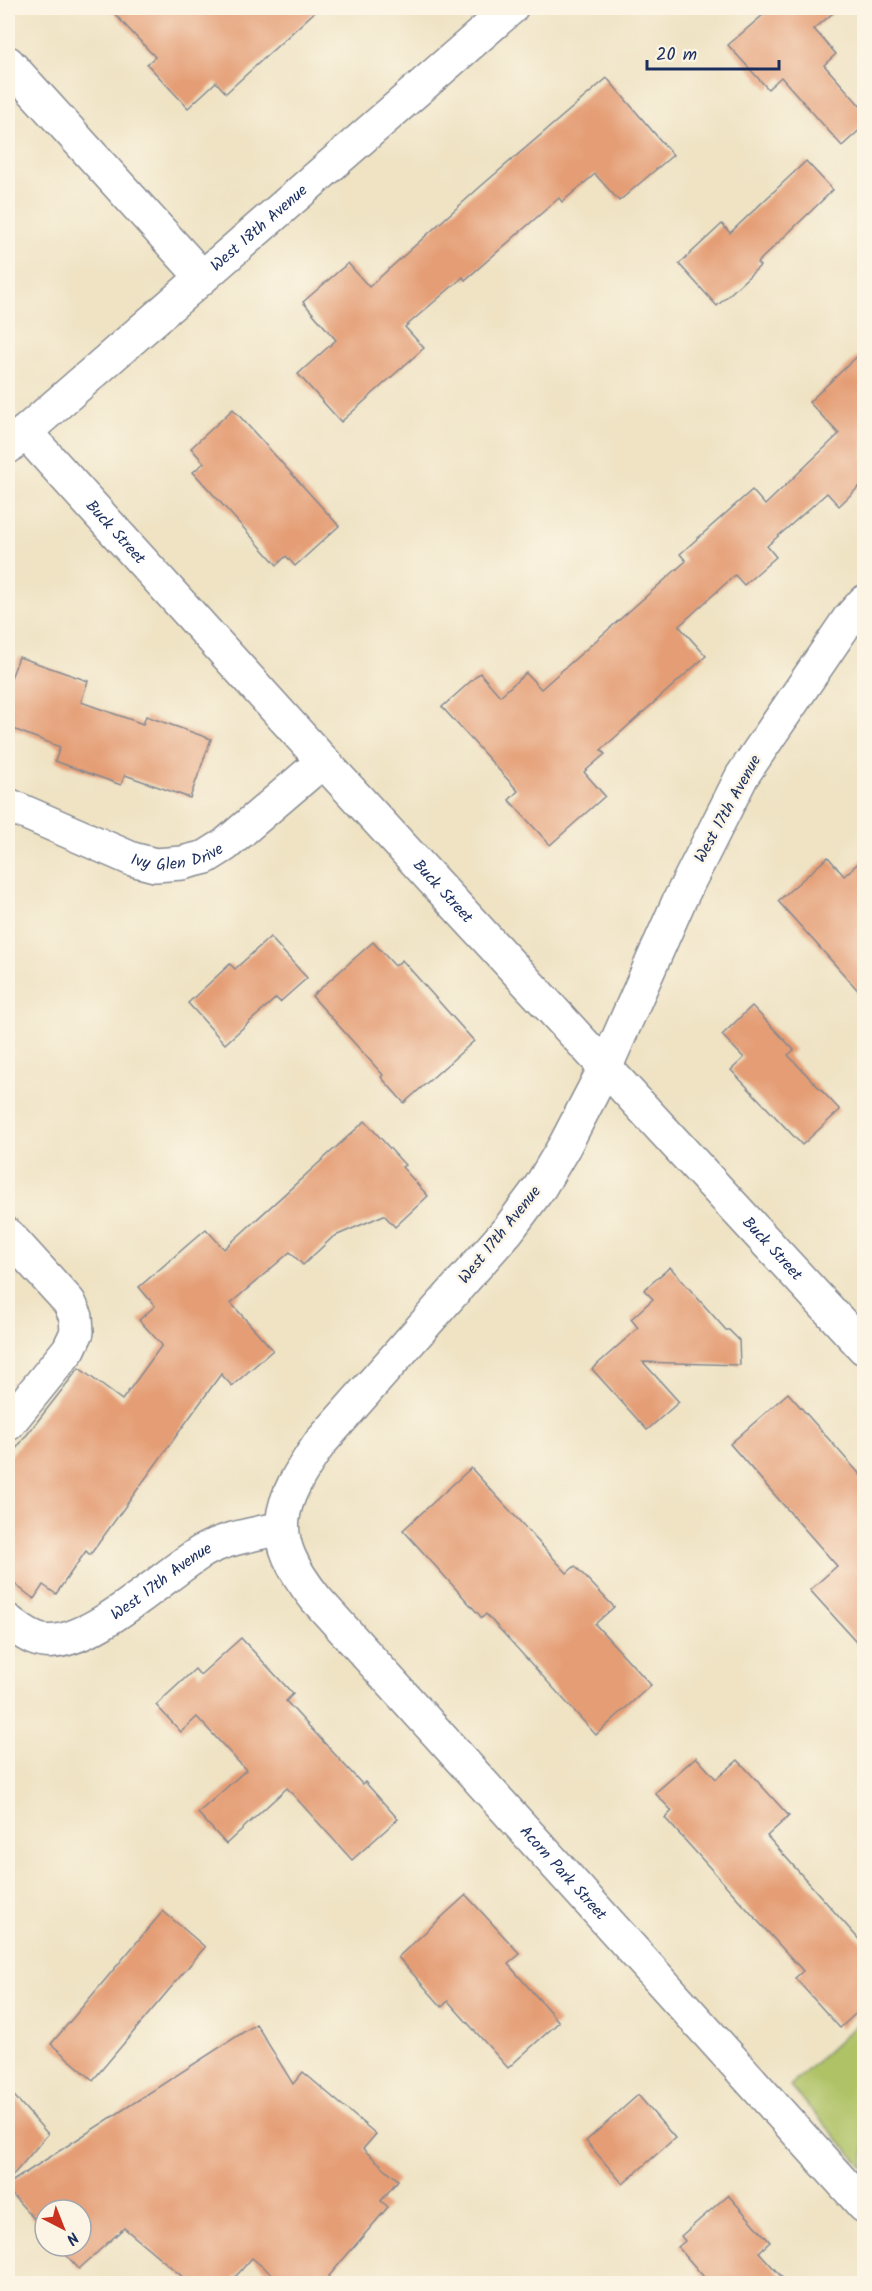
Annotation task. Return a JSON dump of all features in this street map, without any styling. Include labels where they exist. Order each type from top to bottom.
[{"type":"street","name":"West 18th Avenue","points":[[16,439],[511,8]]},
{"type":"street","points":[[8,63],[202,277]]},
{"type":"street","name":"Buck Street","points":[[16,439],[323,761],[864,1348]]},
{"type":"street","name":"West 17th Avenue","points":[[15,1627],[41,1641],[60,1641],[85,1632],[108,1619],[206,1550],[227,1541],[282,1528],[286,1502],[307,1463],[327,1435],[515,1221],[550,1170],[606,1066],[679,902],[742,776],[848,620],[864,602]]},
{"type":"street","name":"Ivy Glen Drive","points":[[8,805],[132,859],[155,865],[182,863],[206,857],[225,845],[323,761]]},
{"type":"street","points":[[8,1235],[69,1302],[76,1317],[77,1332],[69,1349],[8,1424]]},
{"type":"street","name":"Acorn Park Street","points":[[282,1528],[287,1556],[298,1577],[316,1599],[864,2206]]},
{"type":"green space","points":[[864,2018],[864,2168],[790,2086]]},
{"type":"building","points":[[109,8],[319,8],[226,93],[216,82],[188,108],[147,64],[155,57]]},
{"type":"building","points":[[771,8],[839,8],[814,29],[836,54],[824,65],[864,110],[864,126],[842,146],[781,77],[768,89],[728,45]]},
{"type":"building","points":[[607,78],[673,155],[619,201],[595,174],[562,202],[559,198],[465,280],[463,277],[405,327],[424,348],[341,422],[298,374],[336,340],[303,302],[348,263],[369,287],[480,187]]},
{"type":"building","points":[[806,161],[833,190],[757,263],[760,266],[717,306],[679,264],[722,224],[730,233]]},
{"type":"building","points":[[864,350],[864,482],[839,506],[827,493],[767,546],[776,557],[744,585],[735,575],[679,626],[706,656],[601,750],[605,754],[584,772],[605,796],[550,845],[509,800],[518,791],[442,707],[480,673],[500,696],[526,673],[541,689],[686,561],[680,554],[752,490],[765,505],[839,434],[809,402]]},
{"type":"building","points":[[233,409],[339,526],[295,566],[286,556],[277,565],[193,472],[204,463],[191,448]]},
{"type":"building","points":[[19,657],[88,681],[81,702],[143,724],[146,716],[211,739],[190,798],[125,775],[121,785],[55,761],[60,747],[8,727],[8,686]]},
{"type":"building","points":[[828,857],[844,876],[864,858],[864,997],[778,901]]},
{"type":"building","points":[[270,937],[307,978],[280,1002],[276,998],[225,1044],[188,1003],[230,964],[235,969]]},
{"type":"building","points":[[373,942],[395,966],[402,960],[474,1041],[404,1103],[381,1077],[383,1075],[312,996]]},
{"type":"building","points":[[752,1006],[794,1050],[788,1055],[840,1110],[802,1145],[731,1070],[744,1058],[722,1035]]},
{"type":"building","points":[[365,1121],[405,1165],[402,1167],[428,1196],[395,1227],[384,1215],[333,1237],[303,1265],[290,1252],[231,1303],[273,1350],[232,1386],[221,1374],[90,1555],[86,1551],[56,1594],[43,1585],[34,1599],[8,1579],[8,1459],[79,1368],[122,1400],[162,1345],[139,1320],[155,1306],[139,1287],[206,1229],[224,1249]]},
{"type":"building","points":[[670,1267],[726,1330],[729,1330],[739,1340],[740,1365],[643,1362],[679,1402],[647,1430],[592,1369],[638,1328],[631,1319],[653,1299],[644,1290]]},
{"type":"building","points":[[788,1393],[864,1479],[864,1650],[810,1590],[837,1566],[730,1444]]},
{"type":"building","points":[[471,1468],[567,1573],[575,1566],[614,1607],[595,1624],[651,1685],[596,1735],[486,1614],[482,1618],[403,1530]]},
{"type":"building","points":[[241,1638],[293,1694],[286,1701],[362,1784],[365,1782],[398,1819],[352,1860],[287,1788],[226,1844],[198,1813],[246,1770],[197,1717],[181,1732],[156,1705],[195,1669],[200,1675]]},
{"type":"building","points":[[696,1757],[716,1779],[738,1760],[789,1816],[767,1836],[864,1945],[864,2006],[840,2028],[795,1978],[803,1971],[665,1818],[672,1811],[655,1793]]},
{"type":"building","points":[[466,1895],[520,1954],[508,1964],[559,2022],[508,2068],[448,2001],[442,2007],[398,1957]]},
{"type":"building","points":[[163,1911],[205,1947],[93,2080],[51,2044]]},
{"type":"building","points":[[256,2024],[293,2084],[303,2072],[376,2134],[363,2149],[398,2180],[381,2201],[388,2207],[323,2283],[282,2283],[252,2258],[230,2283],[190,2283],[124,2228],[93,2256],[93,2198],[33,2198],[33,2218],[8,2190],[8,2184]]},
{"type":"building","points":[[8,2089],[48,2134],[8,2181]]},
{"type":"building","points":[[638,2095],[675,2138],[623,2184],[586,2141]]},
{"type":"building","points":[[728,2195],[770,2242],[759,2252],[787,2283],[709,2283],[678,2247],[685,2241],[681,2236]]},
{"type":"building","points":[[69,2258],[91,2258],[79,2269]]}]
